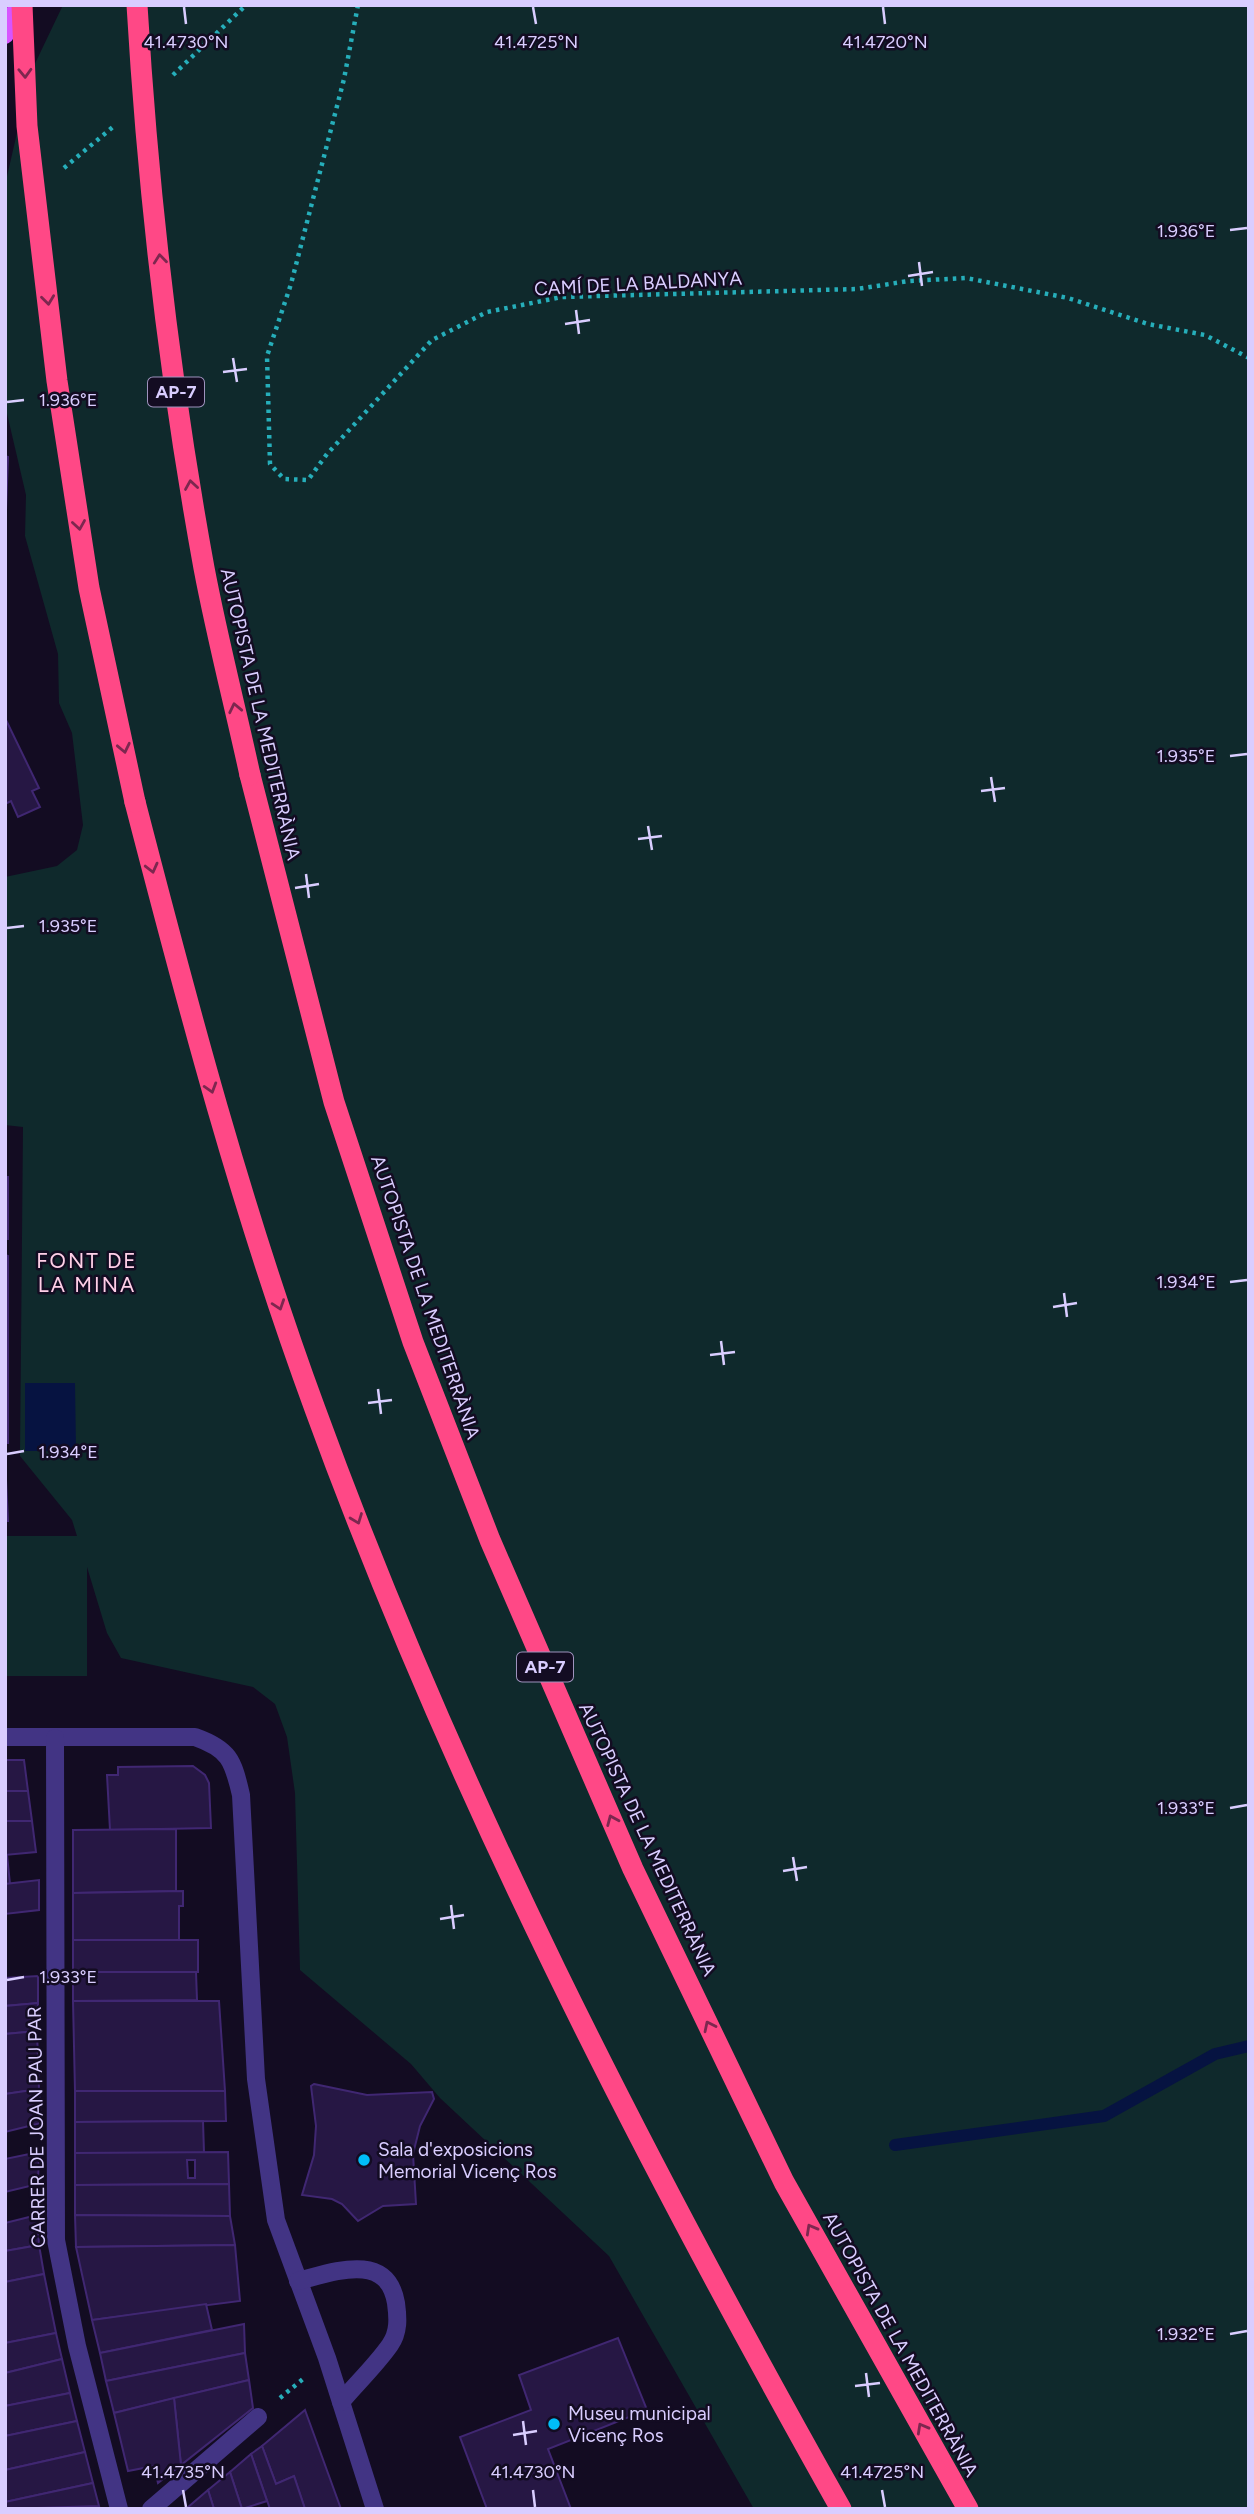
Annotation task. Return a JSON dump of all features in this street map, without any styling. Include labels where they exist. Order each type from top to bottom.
[{"type":"highway","points":[[20,5],[27,126],[57,382],[89,588],[135,802],[197,1041],[262,1257],[315,1411],[385,1590],[565,1992],[693,2237],[841,2509]]},
{"type":"highway","name":"AUTOPISTA DE LA MEDITERRÀNIA","points":[[137,5],[143,107],[172,364],[205,569],[250,775],[334,1102],[413,1342],[490,1540],[633,1869],[778,2169],[968,2509]]},
{"type":"main road","points":[[5,35],[20,5]]},
{"type":"street","points":[[5,1737],[195,1737],[218,1745],[234,1766],[241,1795],[256,2079],[276,2220],[327,2358],[375,2509]]},
{"type":"street","name":"CARRER DE JOAN PAU PAR","points":[[55,1738],[56,2239],[77,2346],[119,2509]]},
{"type":"street","points":[[298,2281],[354,2268],[381,2273],[393,2289],[399,2322],[392,2343],[341,2402]]},
{"type":"street","points":[[151,2509],[258,2417]]},
{"type":"path","name":"CAMÍ DE LA BALDANYA","points":[[358,5],[344,79],[291,284],[267,356],[270,464],[284,478],[308,480],[327,454],[432,340],[487,312],[562,298],[858,289],[909,281],[966,278],[1069,298],[1148,324],[1205,335],[1249,358]]},
{"type":"path","points":[[258,2417],[327,2358]]},
{"type":"green space","points":[[63,5],[1249,5],[1249,2509],[754,2509],[609,2256],[440,2098],[411,2064],[300,1970],[295,1793],[287,1737],[275,1704],[253,1687],[121,1658],[107,1633],[87,1567],[87,1676],[5,1676],[5,1536],[77,1536],[72,1520],[20,1456],[23,1127],[5,1125],[5,877],[57,866],[77,850],[83,825],[72,733],[59,703],[58,654],[25,536],[26,495],[5,405],[5,185],[31,72]]},
{"type":"shaded area","points":[[25,1383],[75,1383],[76,1451],[25,1451]]},
{"type":"building","points":[[5,456],[8,457],[6,510],[5,510]]},
{"type":"building","points":[[6,720],[39,788],[32,791],[40,807],[18,817],[11,801],[5,804]]},
{"type":"building","points":[[5,1177],[8,1177],[8,1239],[5,1239]]},
{"type":"building","points":[[5,1255],[8,1256],[8,1443],[5,1443]]},
{"type":"building","points":[[5,1459],[8,1521],[5,1521]]},
{"type":"building","points":[[5,1760],[24,1760],[28,1791],[5,1791]]},
{"type":"building","points":[[193,1766],[205,1775],[209,1783],[211,1828],[110,1830],[107,1775],[118,1775],[118,1767]]},
{"type":"building","points":[[5,1791],[28,1791],[32,1821],[5,1821]]},
{"type":"building","points":[[5,1821],[32,1821],[36,1852],[5,1855]]},
{"type":"building","points":[[176,1829],[176,1891],[73,1893],[73,1830]]},
{"type":"building","points":[[7,1855],[10,1884],[5,1884]]},
{"type":"building","points":[[39,1880],[39,1910],[5,1914],[5,1884]]},
{"type":"building","points":[[183,1891],[183,1906],[179,1906],[179,1940],[73,1940],[73,1893]]},
{"type":"building","points":[[73,1940],[198,1940],[198,1972],[73,1972]]},
{"type":"building","points":[[73,1972],[196,1972],[197,2000],[73,2001]]},
{"type":"building","points":[[38,1976],[38,2003],[5,2006],[5,1978]]},
{"type":"building","points":[[73,2001],[219,2001],[225,2091],[75,2091]]},
{"type":"building","points":[[38,2003],[37,2031],[5,2034],[5,2006]]},
{"type":"building","points":[[37,2031],[39,2089],[5,2094],[5,2034]]},
{"type":"building","points":[[314,2084],[367,2095],[432,2092],[434,2099],[420,2126],[413,2154],[416,2204],[383,2206],[358,2221],[342,2204],[332,2199],[302,2195],[314,2155],[316,2126],[311,2086]]},
{"type":"building","points":[[39,2089],[41,2123],[5,2132],[5,2094]]},
{"type":"building","points":[[75,2091],[225,2091],[226,2121],[75,2122]]},
{"type":"building","points":[[203,2121],[204,2153],[75,2153],[75,2122]]},
{"type":"building","points":[[39,2152],[38,2184],[5,2192],[5,2159]]},
{"type":"building","points":[[228,2152],[229,2184],[75,2185],[75,2153]],"holes":[[[187,2160],[195,2160],[195,2178],[188,2178]]]},
{"type":"building","points":[[229,2184],[230,2216],[75,2215],[75,2185]]},
{"type":"building","points":[[37,2215],[39,2245],[5,2251],[5,2223]]},
{"type":"building","points":[[75,2215],[230,2216],[235,2245],[76,2247]]},
{"type":"building","points":[[39,2245],[44,2274],[5,2282],[5,2251]]},
{"type":"building","points":[[235,2245],[240,2301],[92,2320],[76,2247]]},
{"type":"building","points":[[44,2274],[56,2333],[5,2343],[5,2282]]},
{"type":"building","points":[[206,2304],[212,2330],[100,2353],[92,2320]]},
{"type":"building","points":[[244,2324],[245,2353],[106,2381],[100,2353]]},
{"type":"building","points":[[56,2333],[62,2359],[5,2373],[5,2343]]},
{"type":"building","name":"Museu municipal Vicenç Ros","points":[[618,2338],[647,2410],[548,2449],[571,2509],[487,2509],[460,2437],[531,2410],[519,2375]]},
{"type":"building","points":[[245,2353],[249,2380],[114,2413],[106,2381]]},
{"type":"building","points":[[62,2359],[70,2393],[5,2406],[5,2373]]},
{"type":"building","points":[[249,2380],[253,2408],[181,2465],[174,2398]]},
{"type":"building","points":[[70,2393],[77,2421],[5,2436],[5,2406]]},
{"type":"building","points":[[174,2398],[181,2465],[158,2483],[154,2466],[128,2471],[114,2413]]},
{"type":"building","points":[[305,2410],[341,2509],[305,2509],[294,2476],[276,2484],[262,2446]]},
{"type":"building","points":[[77,2421],[85,2452],[5,2470],[5,2436]]},
{"type":"building","points":[[262,2446],[276,2484],[294,2476],[305,2509],[270,2509],[251,2454]]},
{"type":"building","points":[[85,2452],[93,2483],[5,2502],[5,2470]]},
{"type":"building","points":[[251,2454],[267,2501],[242,2509],[230,2472]]},
{"type":"building","points":[[230,2472],[242,2509],[214,2509],[208,2490]]},
{"type":"building","points":[[93,2483],[99,2506],[5,2509],[5,2502]]},
{"type":"building","points":[[208,2490],[214,2509],[187,2509],[187,2508]]},
{"type":"waterway","points":[[895,2145],[1104,2116],[1215,2054],[1249,2046]]},
{"type":"place","name":"Sala d'exposicions Memorial Vicenç Ros","points":[[364,2160]]},
{"type":"place","name":"Museu municipal Vicenç Ros","points":[[554,2424]]},
{"type":"district","name":"FONT DE LA MINA","points":[[87,1273]]}]
